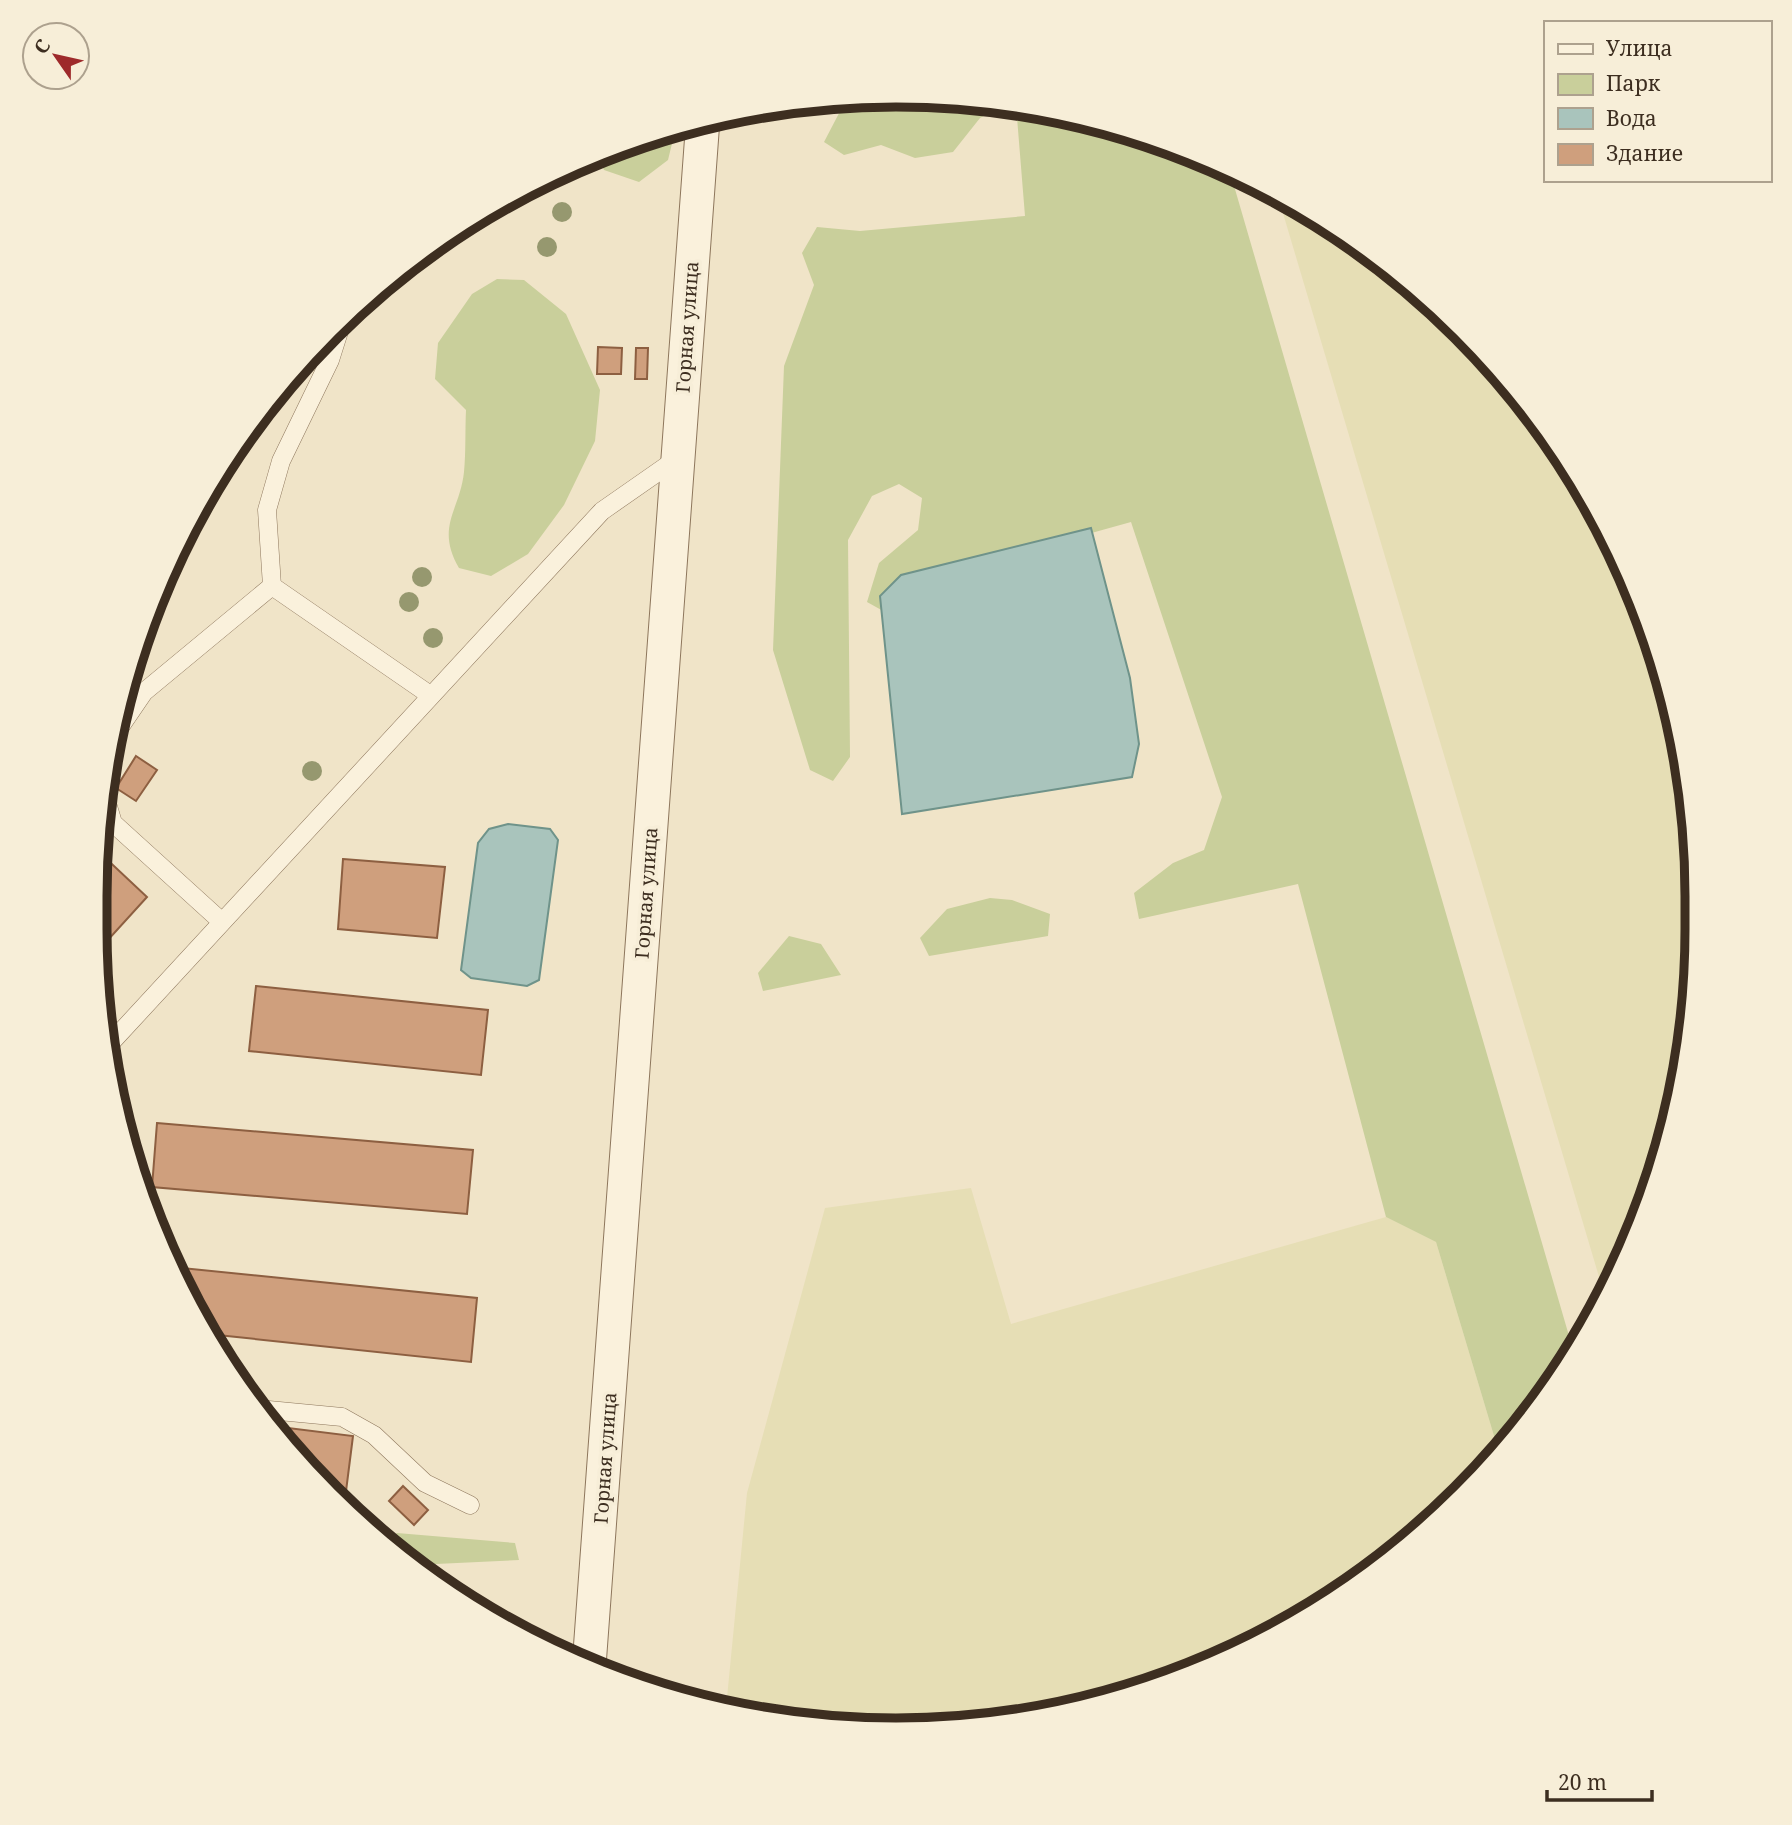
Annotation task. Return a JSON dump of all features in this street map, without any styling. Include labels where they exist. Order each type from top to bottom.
[{"type":"street","name":"Горная улица","points":[[590,1656],[702,132]]},
{"type":"lane","points":[[272,586],[267,510],[281,461],[330,360],[336,340]]},
{"type":"lane","points":[[115,1038],[602,511],[678,458]]},
{"type":"lane","points":[[272,586],[430,695]]},
{"type":"lane","points":[[129,715],[144,692],[272,586]]},
{"type":"lane","points":[[111,817],[113,823],[222,922]]},
{"type":"lane","points":[[271,1410],[342,1417],[374,1435],[425,1483],[470,1505]]},
{"type":"shaded area","points":[[1281,207],[1334,240],[1416,303],[1454,338],[1522,416],[1580,501],[1604,547],[1643,642],[1658,692],[1670,742],[1684,844],[1684,981],[1670,1083],[1658,1133],[1625,1231],[1601,1284]]},
{"type":"shaded area","points":[[971,1188],[1011,1324],[1386,1217],[1436,1242],[1496,1441],[1454,1487],[1416,1522],[1334,1585],[1291,1613],[1245,1637],[1150,1676],[1050,1703],[948,1717],[844,1717],[727,1699],[747,1493],[825,1208]]},
{"type":"green space","points":[[842,108],[948,108],[990,113],[980,118],[953,152],[915,158],[881,145],[844,155],[824,142]]},
{"type":"green space","points":[[1017,117],[1100,134],[1150,149],[1233,183],[1570,1339],[1522,1409],[1496,1441],[1436,1242],[1386,1217],[1298,884],[1139,919],[1134,893],[1173,863],[1204,850],[1222,797],[1131,522],[1002,558],[885,612],[867,602],[879,563],[918,530],[922,498],[899,484],[872,496],[848,540],[850,757],[833,781],[810,770],[773,650],[784,366],[814,285],[802,253],[817,227],[860,231],[1025,216]]},
{"type":"green space","points":[[673,140],[668,160],[639,182],[604,170],[601,164]]},
{"type":"green space","points":[[497,279],[524,280],[566,314],[600,390],[595,441],[564,505],[528,554],[491,576],[459,568],[452,553],[449,529],[464,472],[466,410],[435,379],[438,343],[472,294]]},
{"type":"green space","points":[[990,898],[1012,900],[1050,914],[1048,936],[929,956],[920,938],[947,909]]},
{"type":"green space","points":[[789,936],[821,944],[841,975],[763,991],[758,973]]},
{"type":"green space","points":[[397,1533],[515,1543],[519,1560],[432,1566],[393,1536]]},
{"type":"water","points":[[1091,528],[1130,678],[1139,744],[1132,777],[902,814],[880,596],[901,575]]},
{"type":"water","points":[[508,824],[550,829],[558,840],[539,980],[527,986],[471,978],[461,970],[478,843],[489,829]]},
{"type":"building","points":[[598,347],[622,348],[621,374],[597,374]]},
{"type":"building","points":[[636,348],[648,348],[647,379],[635,379]]},
{"type":"building","points":[[136,756],[157,770],[136,801],[116,788]]},
{"type":"building","points":[[343,859],[445,867],[437,938],[338,929]]},
{"type":"building","points":[[108,860],[147,897],[107,941]]},
{"type":"building","points":[[256,986],[488,1010],[481,1075],[249,1051]]},
{"type":"building","points":[[157,1123],[473,1150],[467,1214],[152,1187]]},
{"type":"building","points":[[184,1268],[477,1298],[471,1362],[219,1335]]},
{"type":"building","points":[[285,1428],[353,1436],[346,1494]]},
{"type":"building","points":[[403,1486],[428,1510],[414,1525],[389,1501]]}]
